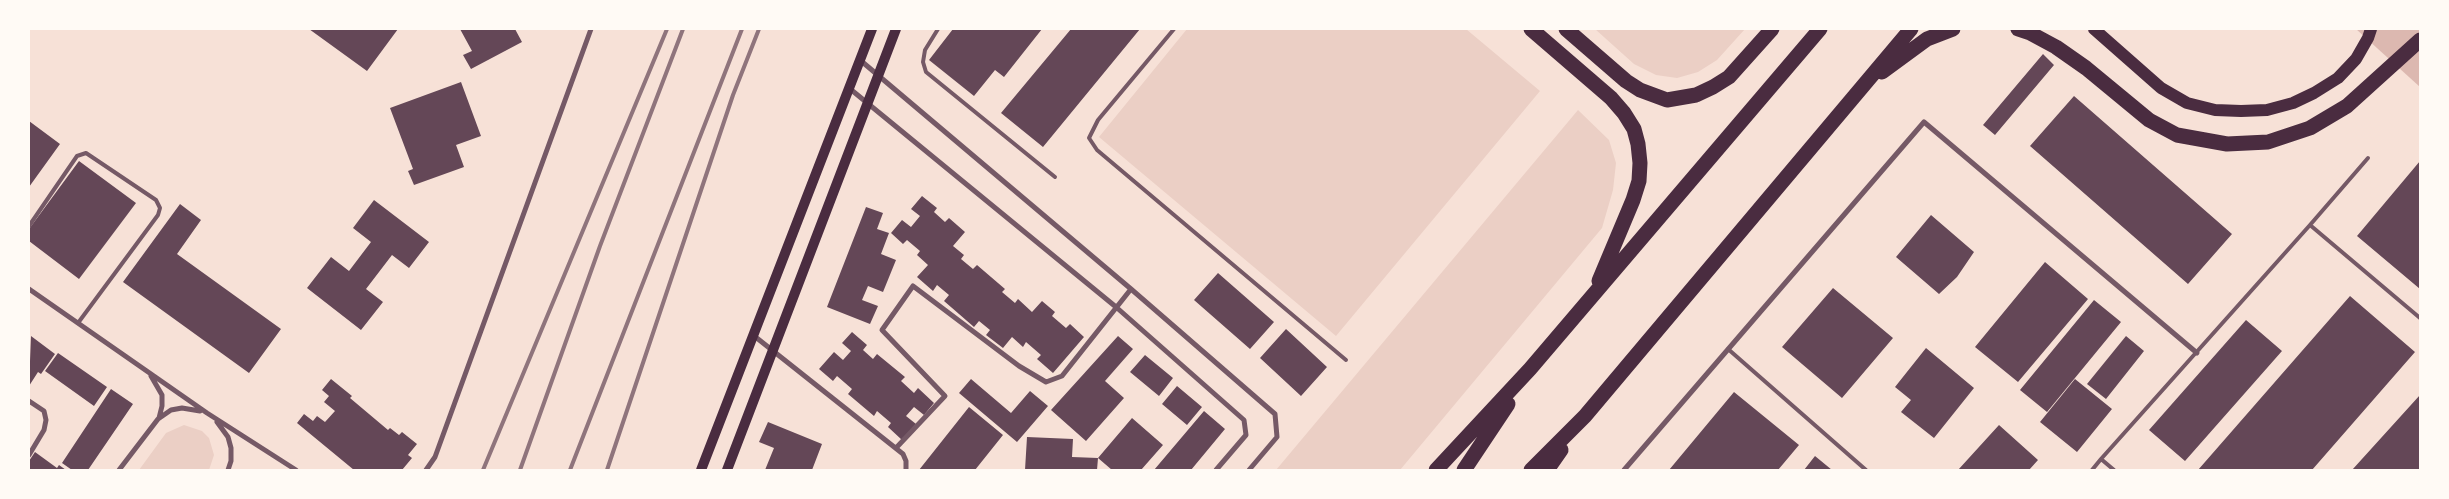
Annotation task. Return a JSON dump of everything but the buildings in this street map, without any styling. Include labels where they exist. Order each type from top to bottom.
[{"type":"highway","points":[[1531,29],[1611,98],[1629,121],[1638,144],[1640,163],[1633,200],[1594,294]]},
{"type":"highway","points":[[1572,31],[1633,86],[1667,100],[1696,96],[1721,82],[1743,62],[1772,29]]},
{"type":"highway","points":[[1436,470],[1530,369],[1820,29]]},
{"type":"highway","points":[[1531,470],[1585,416],[1911,29]]},
{"type":"highway","points":[[1863,86],[1927,39],[1953,29]]},
{"type":"highway","points":[[2018,29],[2030,33],[2056,47],[2086,68],[2149,120],[2177,135],[2227,144],[2268,142],[2310,128],[2348,106],[2420,40]]},
{"type":"highway","points":[[1464,470],[1530,369]]},
{"type":"highway","points":[[1547,470],[1585,416]]},
{"type":"main road","points":[[701,470],[872,29]]},
{"type":"main road","points":[[727,470],[774,350],[866,102],[896,29]]},
{"type":"main road","points":[[2094,29],[2161,88],[2186,103],[2215,110],[2241,111],[2267,110],[2293,103],[2338,78],[2356,59],[2371,29]]},
{"type":"street","points":[[426,470],[435,457],[591,29]]},
{"type":"street","points":[[860,60],[1132,289],[1275,414],[1277,437],[1249,470]]},
{"type":"street","points":[[849,88],[1116,307],[1244,420],[1246,435],[1216,470]]},
{"type":"street","points":[[1624,470],[1924,122],[2197,353]]},
{"type":"street","points":[[896,448],[945,396],[882,330],[913,286],[1018,366],[1046,382],[1062,376],[1132,289]]},
{"type":"street","points":[[29,289],[207,413],[296,470]]},
{"type":"street","points":[[753,335],[903,454],[906,461],[906,470]]},
{"type":"street","points":[[147,371],[162,395],[162,406],[158,419]]},
{"type":"street","points":[[29,401],[44,411],[46,420],[40,439],[29,455]]},
{"type":"street","points":[[119,470],[158,419],[171,410],[182,408],[207,413],[228,436],[231,461],[228,470]]},
{"type":"lane","points":[[938,29],[925,50],[923,62],[926,72],[1056,177]]},
{"type":"lane","points":[[1174,29],[1098,120],[1089,138],[1097,150],[1346,360]]},
{"type":"lane","points":[[29,226],[77,156],[86,153],[156,200],[160,208],[158,215],[78,323]]},
{"type":"lane","points":[[2092,470],[2368,158]]},
{"type":"lane","points":[[2310,225],[2420,318]]},
{"type":"lane","points":[[1728,349],[1866,470]]},
{"type":"lane","points":[[2101,459],[2114,470]]},
{"type":"shaded area","points":[[1187,29],[1466,29],[1540,91],[1336,336],[1099,137]]},
{"type":"shaded area","points":[[1595,29],[1745,29],[1717,60],[1698,72],[1677,78],[1656,75],[1634,64]]},
{"type":"shaded area","points":[[2356,29],[2420,29],[2420,87]]},
{"type":"shaded area","points":[[1578,110],[1609,140],[1616,163],[1613,190],[1602,228],[1400,470],[1276,470]]},
{"type":"shaded area","points":[[184,425],[202,431],[209,438],[214,455],[209,470],[139,470],[166,433]]},
{"type":"railway","points":[[483,470],[667,29]]},
{"type":"railway","points":[[520,470],[600,246],[683,29]]},
{"type":"railway","points":[[570,470],[742,29]]},
{"type":"railway","points":[[607,470],[733,95],[759,29]]}]
